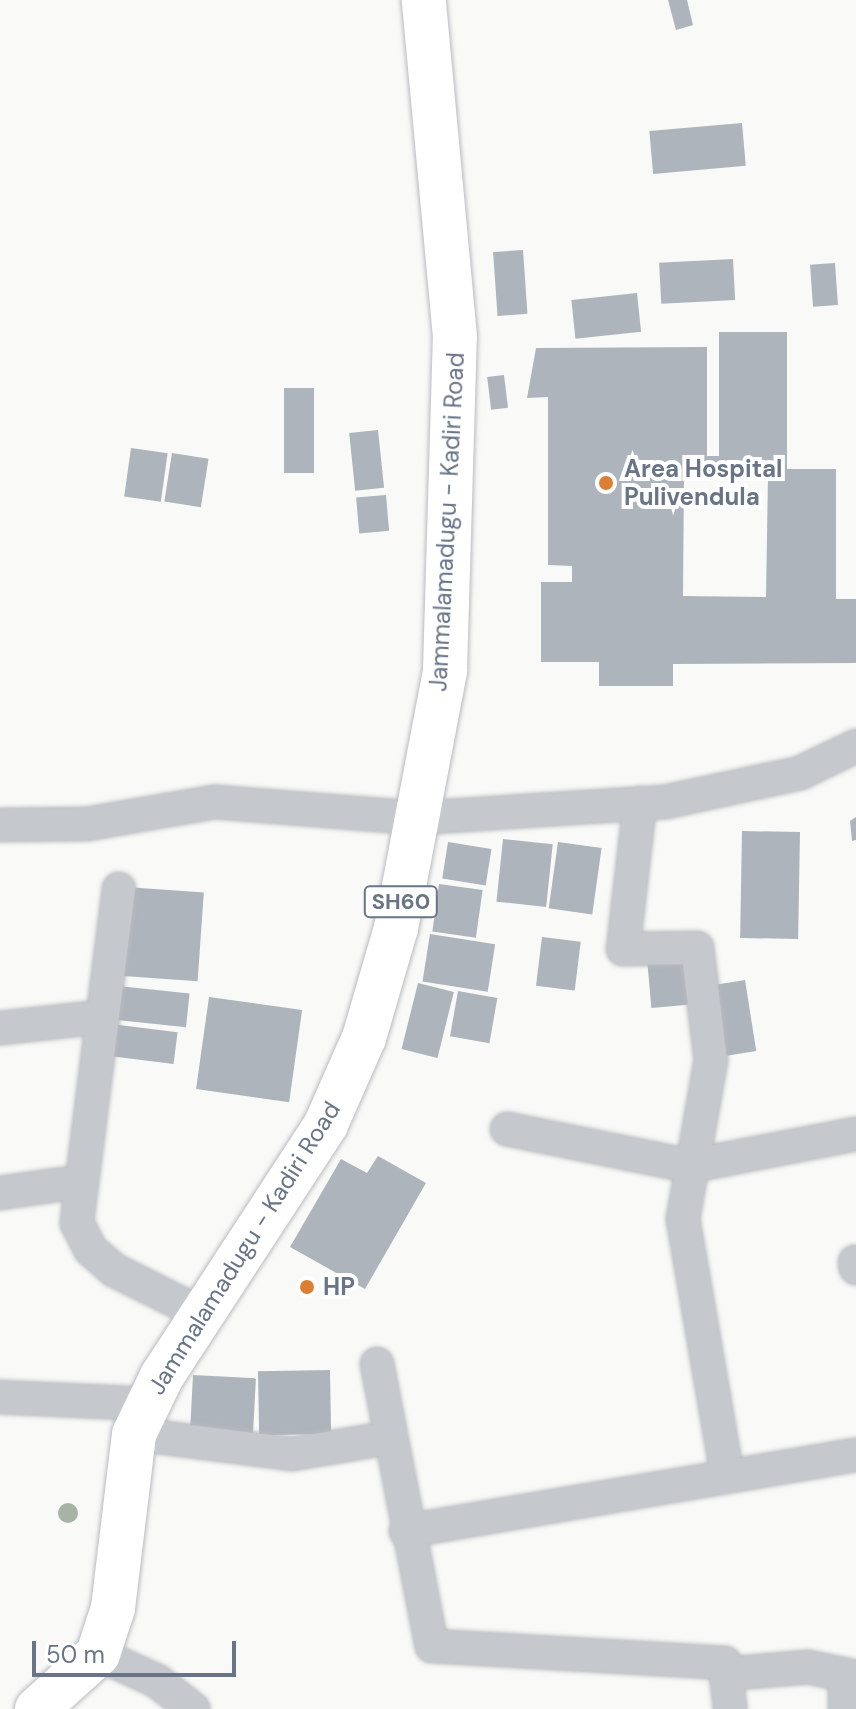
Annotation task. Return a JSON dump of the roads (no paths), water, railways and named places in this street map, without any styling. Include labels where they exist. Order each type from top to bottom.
[{"type":"main road","name":"Jammalamadugu - Kadiri Road","points":[[37,1709],[98,1654],[113,1608],[141,1419],[326,1124],[364,1038],[396,928],[445,670],[455,337],[424,0]]},
{"type":"street","points":[[0,825],[87,824],[215,802],[417,818],[640,803],[800,773],[856,746]]},
{"type":"street","points":[[640,803],[623,949],[697,948],[711,1060],[683,1219],[727,1474]]},
{"type":"street","points":[[119,889],[78,1182],[77,1223],[91,1250],[114,1270],[206,1316]]},
{"type":"street","points":[[0,1028],[101,1017]]},
{"type":"street","points":[[507,1129],[690,1166],[856,1134]]},
{"type":"street","points":[[0,1193],[78,1182]]},
{"type":"street","points":[[377,1364],[406,1531],[432,1646],[725,1663],[730,1709]]},
{"type":"street","points":[[0,1397],[141,1419],[292,1454],[388,1438]]},
{"type":"street","points":[[406,1531],[727,1474],[856,1455]]},
{"type":"street","points":[[98,1654],[157,1681],[193,1709]]},
{"type":"street","points":[[726,1674],[808,1667],[850,1677],[845,1709]]},
{"type":"place","name":"Area Hospital Pulivendula","points":[[606,483]]},
{"type":"place","name":"HP","points":[[307,1287]]}]
